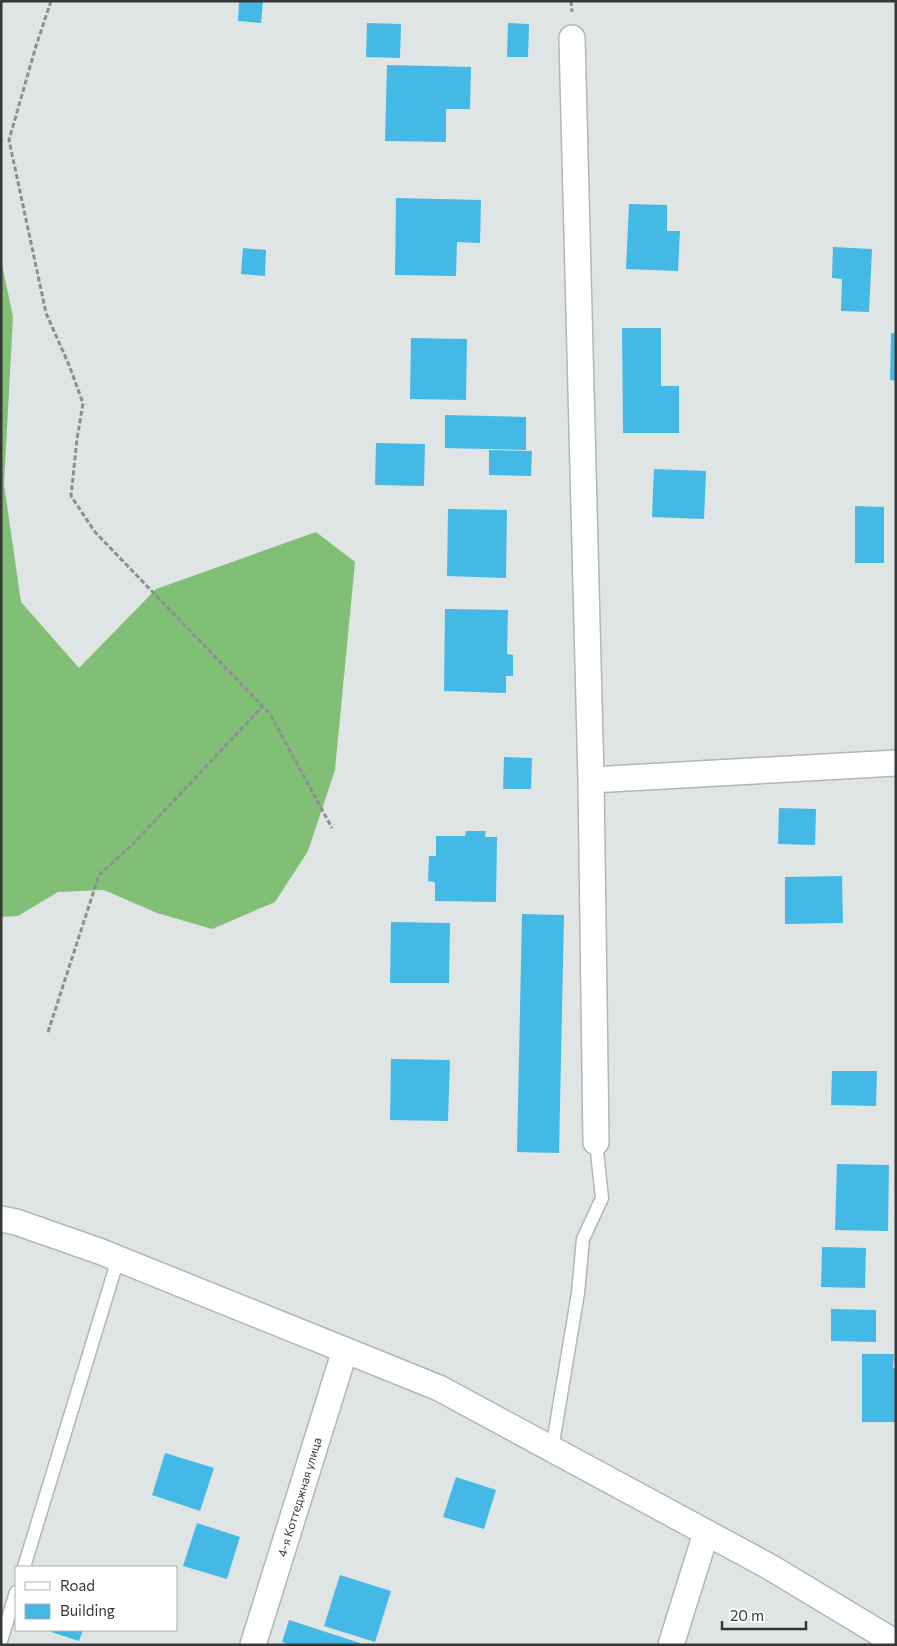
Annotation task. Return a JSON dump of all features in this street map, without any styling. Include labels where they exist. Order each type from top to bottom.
[{"type":"street","points":[[572,38],[591,780],[596,1142]]},
{"type":"street","points":[[591,780],[896,763]]},
{"type":"street","points":[[1,1219],[16,1222],[118,1259],[439,1388],[770,1567],[896,1643]]},
{"type":"street","name":"4-я Коттеджная улица","points":[[253,1645],[344,1350]]},
{"type":"street","points":[[671,1645],[706,1533]]},
{"type":"lane","points":[[552,1449],[578,1293],[583,1239],[602,1198],[596,1142]]},
{"type":"lane","points":[[24,1566],[118,1259]]},
{"type":"lane","points":[[1,1641],[15,1595]]},
{"type":"path","points":[[51,1],[9,140],[46,313],[69,365],[83,403],[76,439],[71,496],[95,532],[270,714],[332,828]]},
{"type":"path","points":[[48,1032],[99,875],[134,844],[263,706]]},
{"type":"green space","points":[[1,260],[13,317],[4,484],[21,602],[79,668],[156,589],[316,532],[355,562],[335,770],[308,851],[275,902],[212,929],[157,913],[104,890],[58,892],[18,916],[1,917]]},
{"type":"building","points":[[239,1],[263,1],[261,23],[238,21]]},
{"type":"building","points":[[367,23],[401,24],[400,58],[366,57]]},
{"type":"building","points":[[508,23],[529,24],[528,57],[507,57]]},
{"type":"building","points":[[387,65],[471,67],[470,109],[446,109],[446,142],[385,141]]},
{"type":"building","points":[[396,198],[481,200],[480,243],[457,242],[456,276],[395,275]]},
{"type":"building","points":[[629,204],[667,205],[667,231],[680,231],[678,271],[626,269]]},
{"type":"building","points":[[833,247],[872,249],[869,312],[841,311],[842,279],[832,278]]},
{"type":"building","points":[[243,248],[266,250],[265,276],[241,274]]},
{"type":"building","points":[[622,328],[661,328],[661,386],[679,386],[679,433],[623,433]]},
{"type":"building","points":[[891,333],[896,333],[896,381],[890,380]]},
{"type":"building","points":[[411,338],[467,339],[466,400],[410,399]]},
{"type":"building","points":[[445,415],[526,417],[526,450],[445,448]]},
{"type":"building","points":[[376,443],[425,444],[424,486],[375,485]]},
{"type":"building","points":[[489,450],[532,451],[531,476],[489,475]]},
{"type":"building","points":[[654,469],[706,471],[704,519],[652,517]]},
{"type":"building","points":[[855,506],[884,507],[884,563],[855,563]]},
{"type":"building","points":[[448,509],[507,510],[506,578],[447,576]]},
{"type":"building","points":[[445,609],[508,610],[507,654],[513,655],[513,676],[506,676],[506,693],[444,691]]},
{"type":"building","points":[[504,757],[532,758],[531,789],[503,789]]},
{"type":"building","points":[[779,808],[816,809],[815,845],[778,844]]},
{"type":"building","points":[[466,831],[486,831],[485,837],[497,837],[496,902],[435,901],[435,882],[428,881],[429,856],[436,856],[436,836],[465,836]]},
{"type":"building","points":[[842,876],[843,923],[785,924],[785,877]]},
{"type":"building","points":[[522,914],[564,915],[559,1153],[517,1152]]},
{"type":"building","points":[[391,922],[450,923],[449,983],[390,983]]},
{"type":"building","points":[[391,1059],[450,1060],[448,1121],[390,1120]]},
{"type":"building","points":[[832,1071],[877,1071],[876,1106],[831,1105]]},
{"type":"building","points":[[837,1164],[889,1165],[888,1231],[835,1230]]},
{"type":"building","points":[[822,1247],[866,1248],[865,1288],[821,1287]]},
{"type":"building","points":[[831,1309],[876,1310],[876,1342],[831,1341]]},
{"type":"building","points":[[862,1354],[894,1354],[893,1368],[896,1368],[896,1422],[862,1422]]},
{"type":"building","points":[[165,1453],[214,1468],[200,1511],[152,1495]]},
{"type":"building","points":[[456,1477],[496,1490],[484,1529],[443,1517]]},
{"type":"building","points":[[197,1523],[240,1537],[227,1579],[183,1566]]},
{"type":"building","points":[[340,1575],[391,1591],[375,1642],[324,1626]]},
{"type":"building","points":[[289,1620],[360,1643],[359,1645],[290,1645],[282,1642]]},
{"type":"building","points":[[52,1631],[83,1631],[79,1641]]}]
